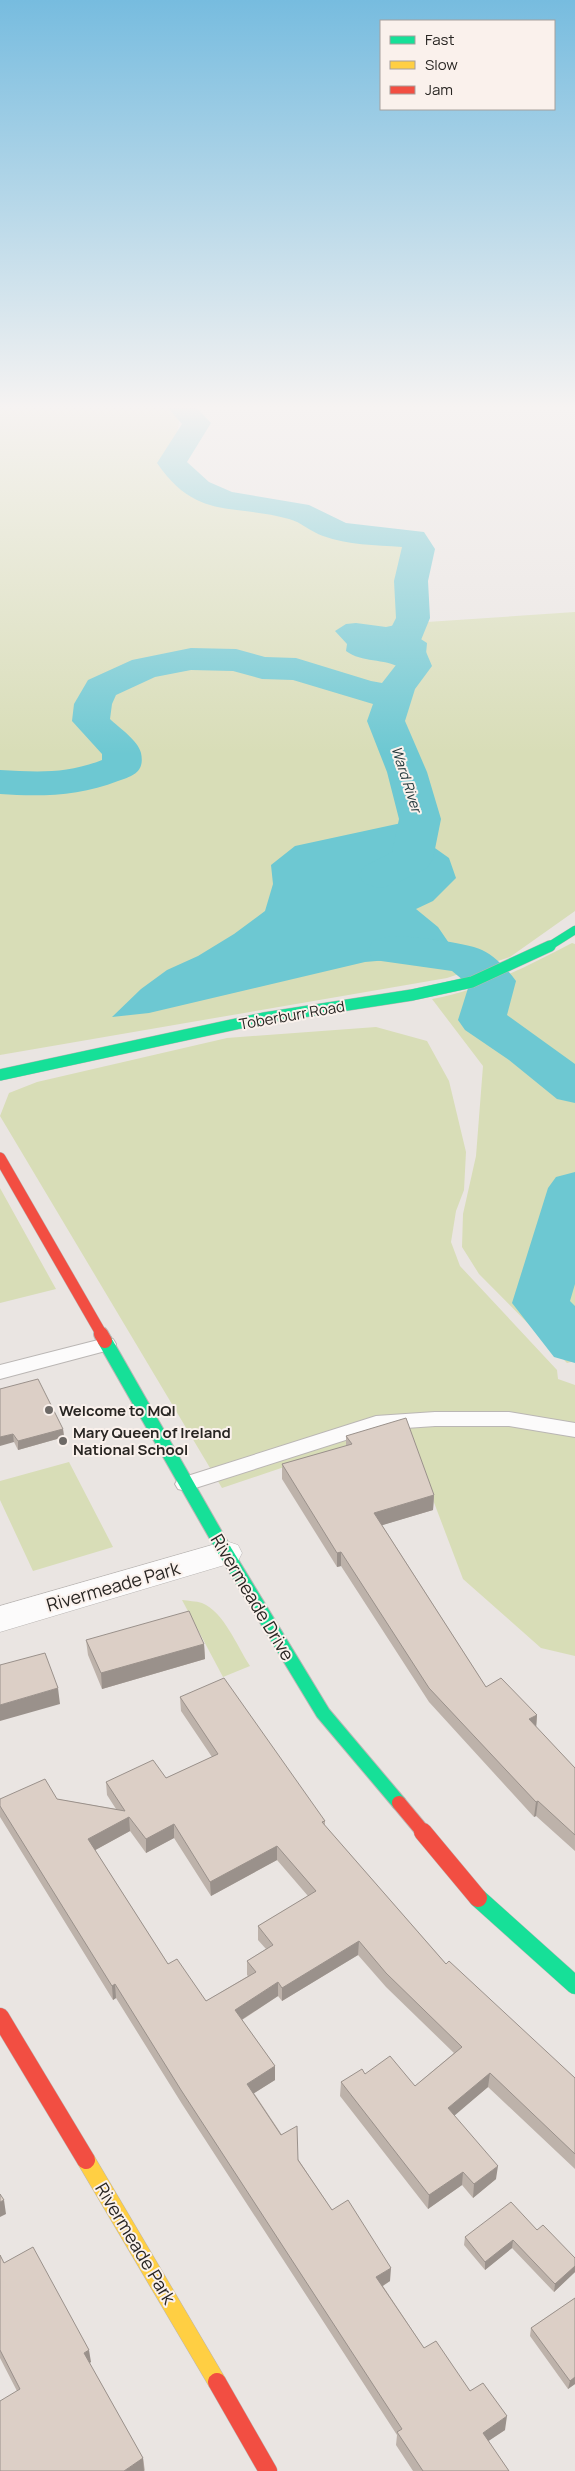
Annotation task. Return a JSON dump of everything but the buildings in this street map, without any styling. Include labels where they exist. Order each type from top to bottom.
[{"type":"street","name":"Toberburr Road","points":[[0,1075],[264,1018],[412,995],[472,982],[528,957],[575,930]]},
{"type":"street","name":"Rivermeade Drive","points":[[0,1158],[226,1553],[323,1714],[487,1908],[575,1985]]},
{"type":"street","name":"Rivermeade Park","points":[[0,1619],[226,1553]]},
{"type":"street","name":"Rivermeade Park","points":[[0,2017],[183,2322],[268,2471]]},
{"type":"lane","points":[[0,1372],[106,1344]]},
{"type":"lane","points":[[186,1484],[376,1423],[435,1419],[509,1419],[575,1430]]},
{"type":"green space","points":[[0,523],[329,523],[339,531],[404,540],[427,622],[575,612],[575,911],[510,957],[447,978],[0,1055]]},
{"type":"green space","points":[[572,943],[575,944],[575,1361],[567,1363],[479,1274],[462,1247],[463,1214],[476,1156],[483,1066],[432,999],[469,990],[487,983]]},
{"type":"green space","points":[[376,1027],[427,1041],[449,1081],[466,1152],[464,1190],[456,1211],[451,1242],[460,1266],[557,1370],[558,1379],[575,1385],[575,1656],[541,1648],[463,1579],[405,1426],[222,1488],[0,1116],[9,1093],[37,1082],[227,1038]]},
{"type":"green space","points":[[0,1188],[56,1289],[0,1303]]},
{"type":"green space","points":[[69,1462],[113,1547],[33,1571],[0,1500],[0,1481]]},
{"type":"green space","points":[[182,1600],[195,1601],[210,1607],[229,1630],[250,1666],[223,1677]]},
{"type":"water","points":[[356,623],[386,627],[400,624],[416,627],[413,634],[427,643],[426,654],[429,664],[417,677],[396,675],[401,668],[352,655],[346,651],[347,644],[335,631],[346,624]]},
{"type":"water","points":[[420,819],[425,841],[449,858],[456,878],[433,901],[416,909],[438,927],[451,946],[466,960],[411,958],[365,962],[149,1013],[112,1017],[141,989],[167,970],[198,956],[234,934],[265,911],[273,884],[271,865],[295,846]]},
{"type":"waterway","name":"Ward River","points":[[321,523],[342,532],[413,539],[419,549],[411,581],[413,618],[403,640],[414,666],[397,688],[395,695]]},
{"type":"waterway","points":[[0,782],[31,784],[83,781],[122,766],[121,751],[91,721],[93,704],[101,688],[145,668],[191,659],[236,660],[262,668],[296,669],[367,692],[395,695]]},
{"type":"waterway","name":"Ward River","points":[[380,875],[412,859],[420,819],[407,772],[386,721],[395,695]]},
{"type":"waterway","name":"Ward River","points":[[390,950],[405,950],[466,960],[493,981],[482,1020],[526,1050],[575,1088]]},
{"type":"waterway","name":"Ward River","points":[[575,1188],[541,1303],[575,1344]]},
{"type":"traffic: fast","points":[[0,1075],[264,1018],[412,995],[472,982],[545,949],[575,930]]},
{"type":"traffic: fast","points":[[105,1341],[226,1553],[323,1713],[399,1803]]},
{"type":"traffic: fast","points":[[478,1898],[575,1985]]},
{"type":"traffic: slow","points":[[86,2160],[217,2382]]},
{"type":"traffic: jam","points":[[0,1158],[105,1341]]},
{"type":"traffic: jam","points":[[399,1803],[478,1898]]},
{"type":"traffic: jam","points":[[0,2017],[86,2160]]},
{"type":"traffic: jam","points":[[217,2382],[268,2471]]},
{"type":"place","name":"Welcome to MQI","points":[[49,1410]]},
{"type":"place","name":"Mary Queen of Ireland National School","points":[[63,1441]]}]
